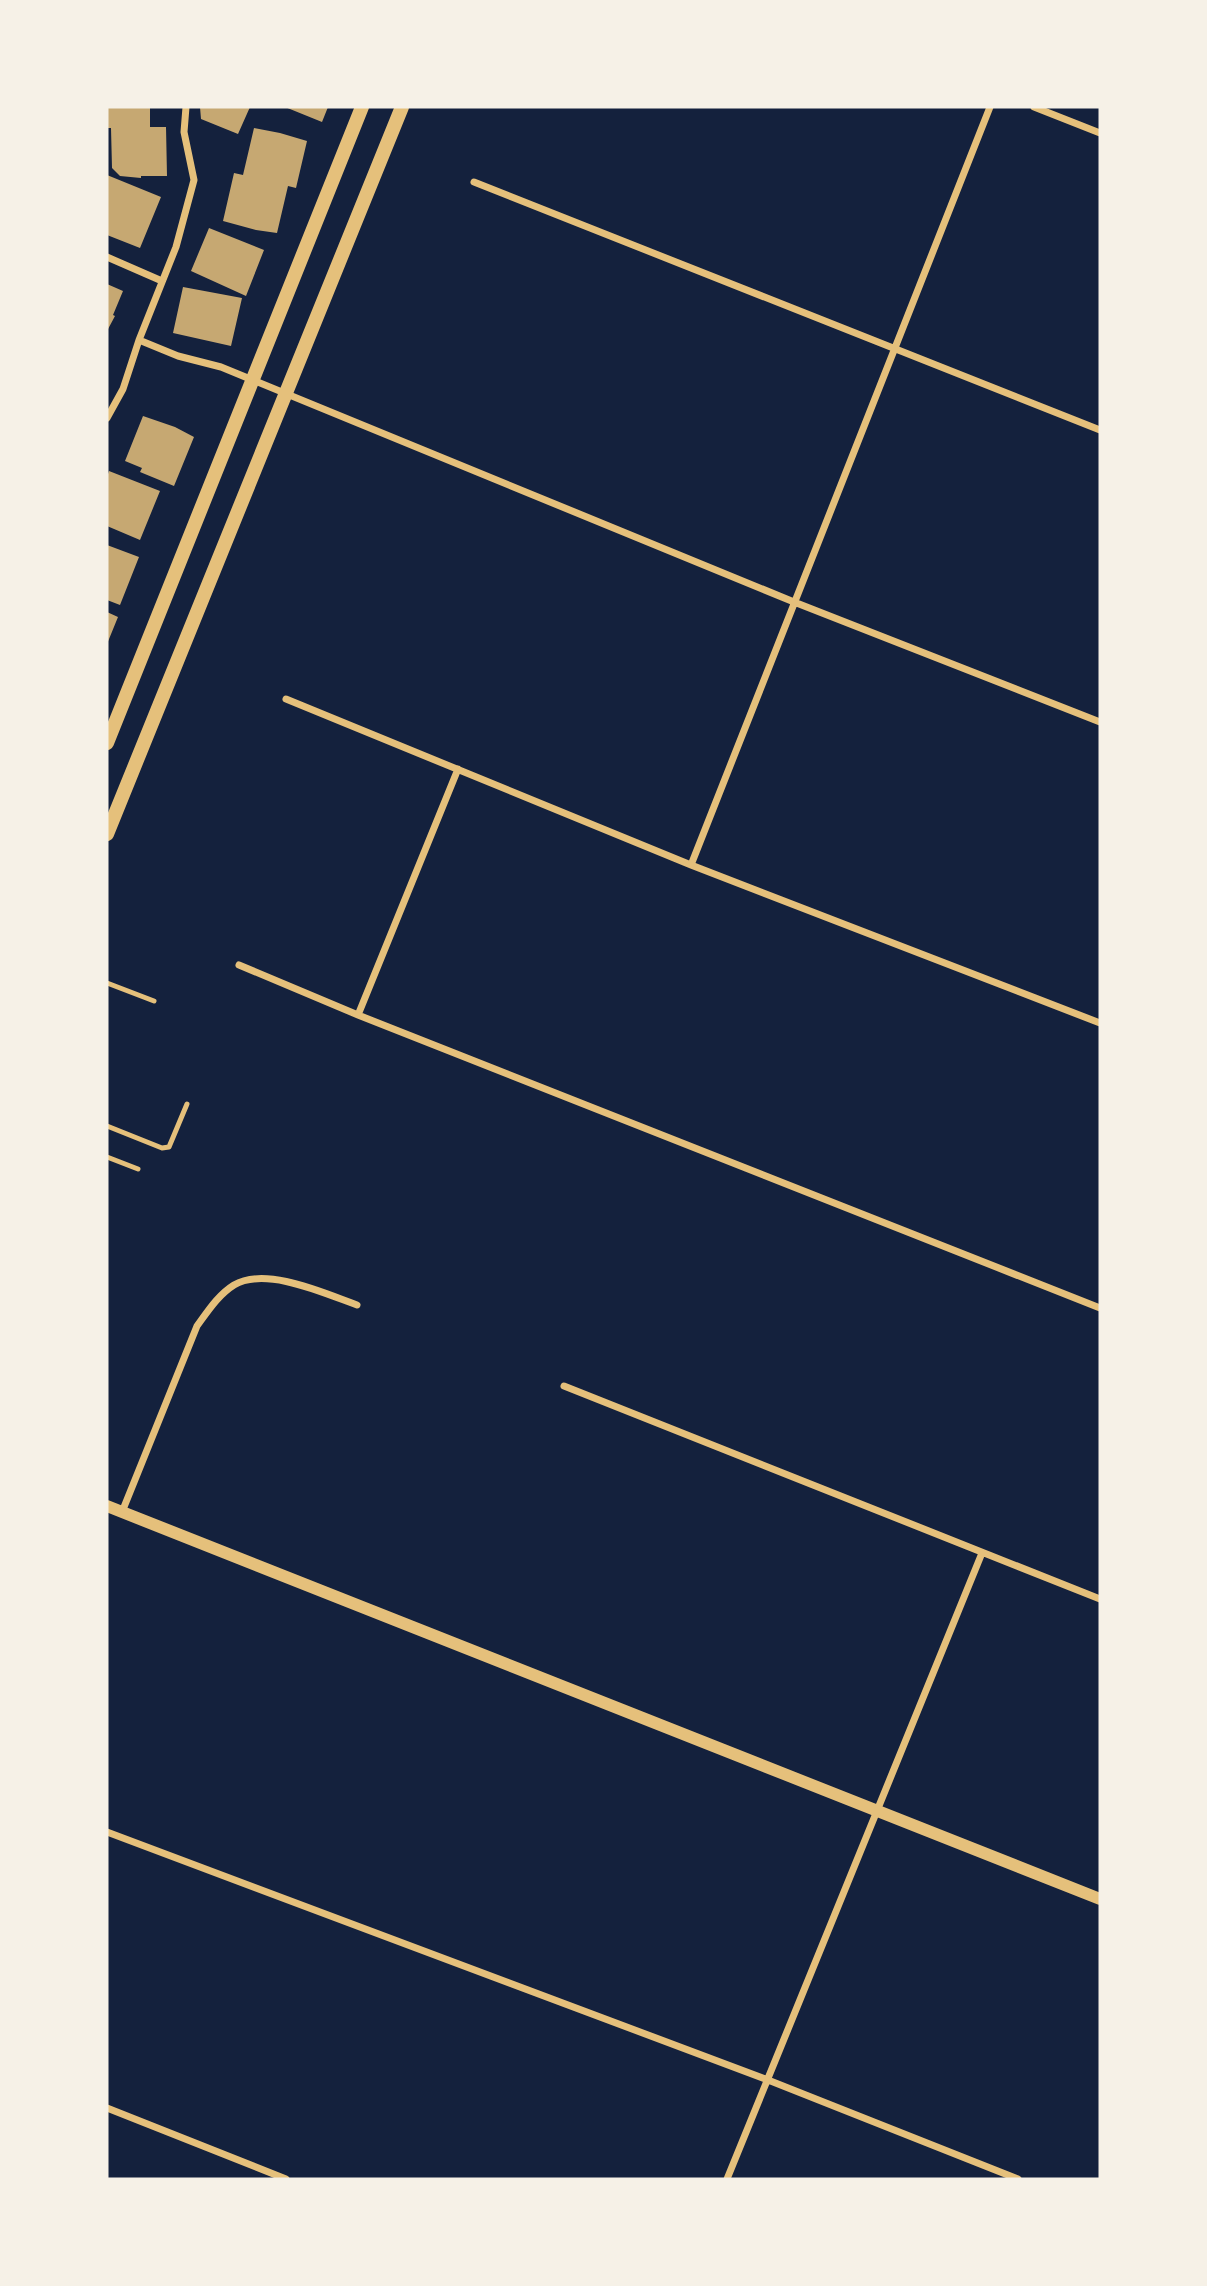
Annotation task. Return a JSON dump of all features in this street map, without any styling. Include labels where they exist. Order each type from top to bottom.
[{"type":"main road","points":[[107,743],[362,107]]},
{"type":"main road","points":[[107,834],[394,128],[400,107]]},
{"type":"street","points":[[107,418],[123,389],[139,340],[176,247],[194,180],[184,132],[186,107]]},
{"type":"street","points":[[691,865],[990,107]]},
{"type":"street","points":[[1034,107],[1100,133]]},
{"type":"street","points":[[474,182],[1100,430]]},
{"type":"street","points":[[107,257],[162,281]]},
{"type":"street","points":[[139,340],[177,356],[221,367],[794,602],[1100,722]]},
{"type":"street","points":[[286,699],[691,865],[1100,1023]]},
{"type":"street","points":[[358,1015],[458,769]]},
{"type":"street","points":[[239,965],[358,1015],[1100,1308]]},
{"type":"street","points":[[122,1512],[197,1326],[213,1303],[236,1284],[263,1279],[292,1282],[357,1305]]},
{"type":"street","points":[[564,1386],[1100,1600]]},
{"type":"street","points":[[107,1506],[1100,1899]]},
{"type":"street","points":[[727,2179],[982,1553]]},
{"type":"street","points":[[107,1832],[768,2080],[1018,2179]]},
{"type":"street","points":[[107,2108],[286,2179]]},
{"type":"lane","points":[[107,983],[154,1001]]},
{"type":"lane","points":[[107,1126],[162,1148],[169,1147],[187,1104]]},
{"type":"lane","points":[[107,1157],[138,1169]]},
{"type":"building","points":[[107,107],[150,107],[150,127],[166,127],[167,176],[120,176],[112,168],[111,128],[107,128]]},
{"type":"building","points":[[200,107],[250,107],[238,134],[201,119]]},
{"type":"building","points":[[285,107],[328,107],[322,122]]},
{"type":"building","points":[[254,128],[307,141],[296,188],[288,186],[277,233],[223,221],[234,173],[243,175]]},
{"type":"building","points":[[107,175],[161,197],[140,248],[107,235]]},
{"type":"building","points":[[209,228],[264,250],[246,296],[191,271]]},
{"type":"building","points":[[107,284],[123,291],[107,331]]},
{"type":"building","points":[[183,287],[242,298],[231,346],[173,333]]},
{"type":"building","points":[[143,416],[194,437],[174,486],[140,472],[142,468],[125,461]]},
{"type":"building","points":[[109,471],[160,491],[140,540],[107,526]]},
{"type":"building","points":[[107,545],[139,557],[120,605],[107,600]]},
{"type":"building","points":[[107,612],[118,617],[107,644]]}]
